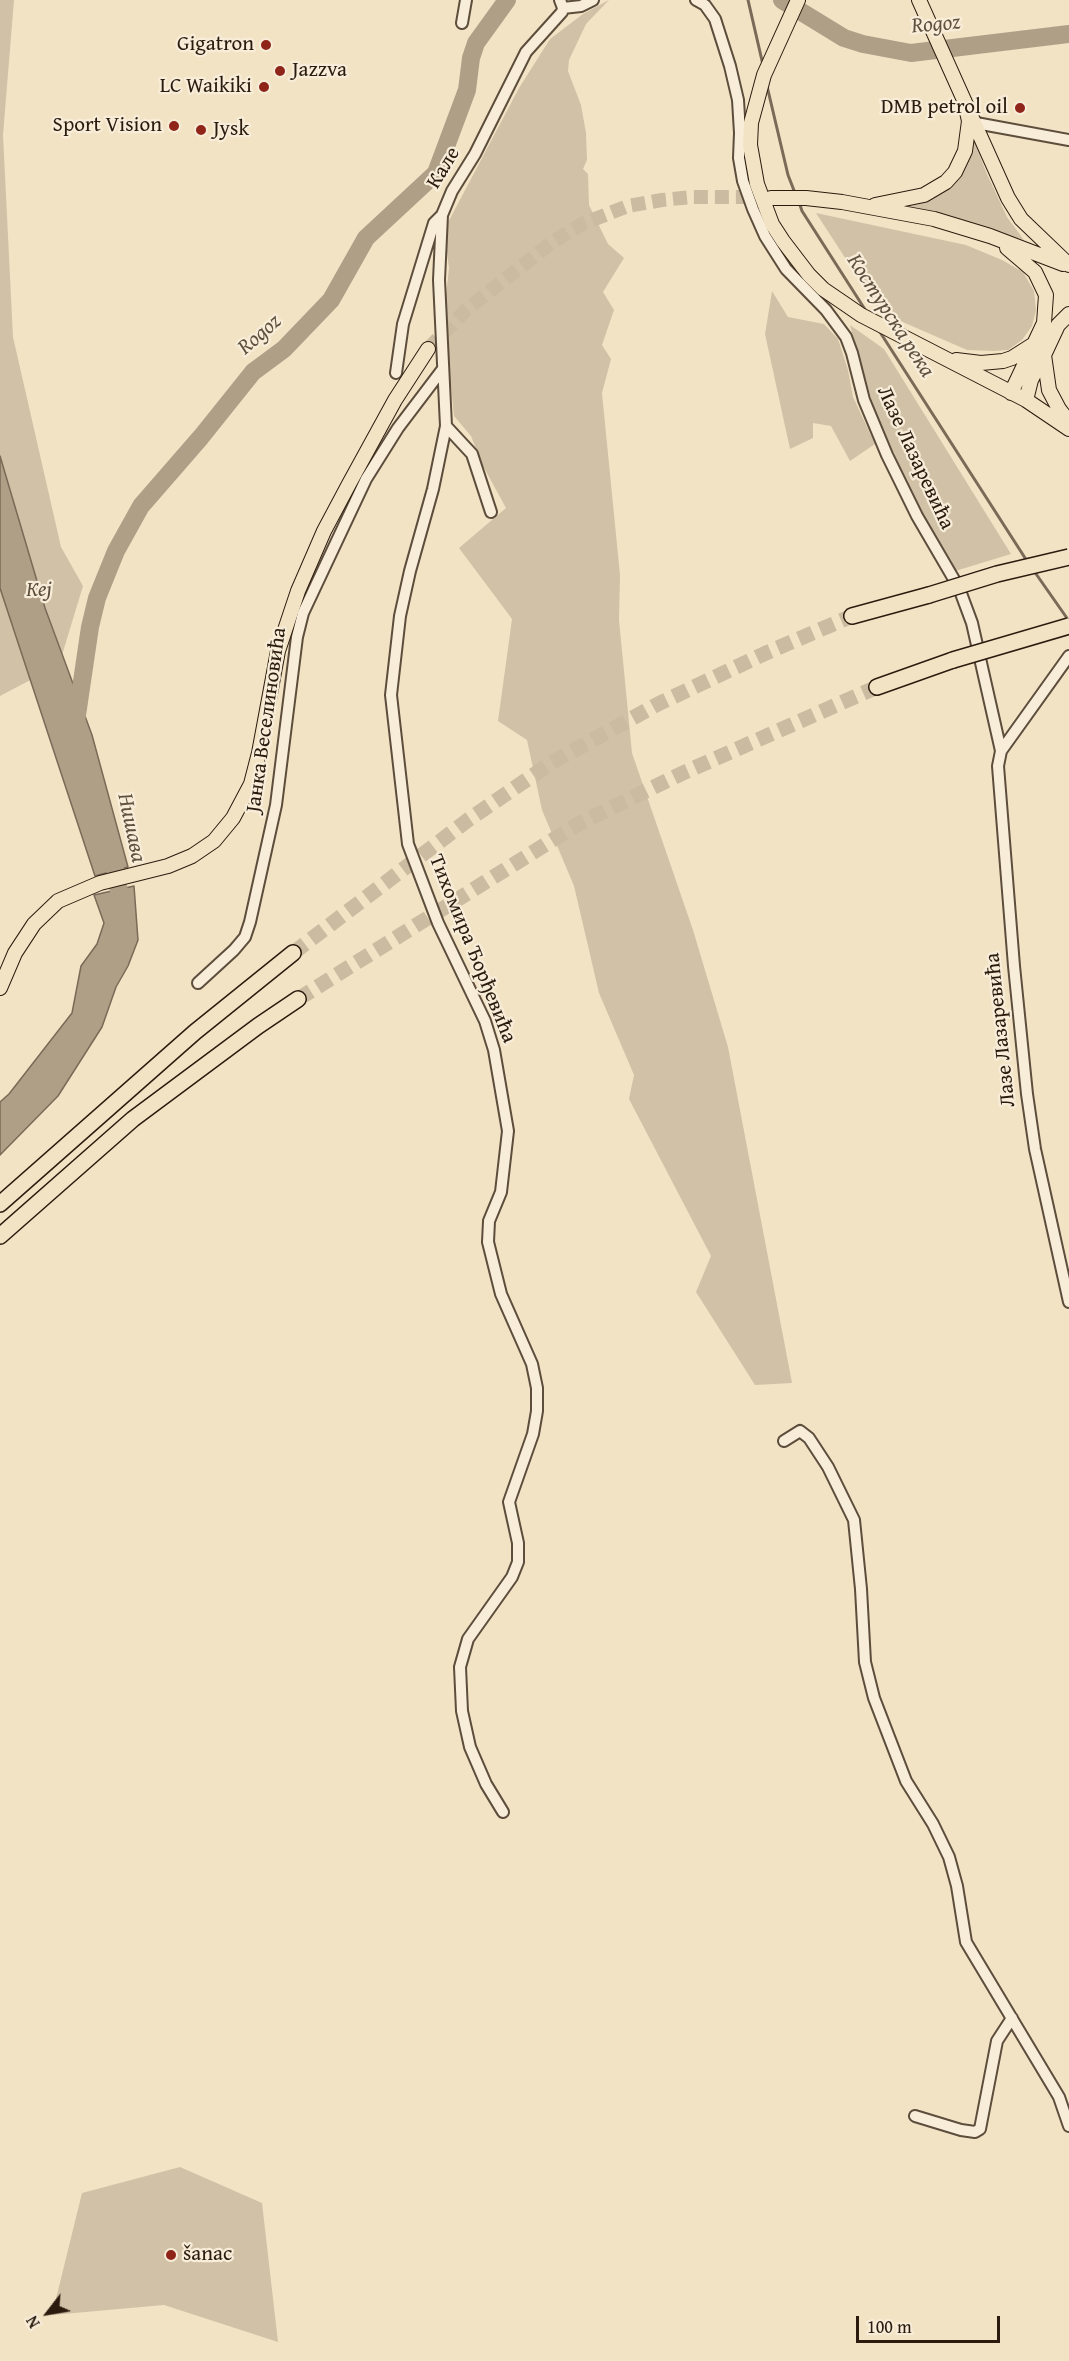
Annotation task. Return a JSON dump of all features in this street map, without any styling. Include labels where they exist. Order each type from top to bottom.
[{"type":"highway","points":[[852,616],[997,574],[1069,557]]},
{"type":"highway","points":[[877,687],[953,660],[1069,626]]},
{"type":"highway","points":[[0,1204],[195,1032],[293,953]]},
{"type":"highway","points":[[0,1236],[133,1119],[297,999]]},
{"type":"main road","points":[[798,0],[776,48],[756,101],[751,123],[750,145],[753,166],[763,203],[772,224],[808,275],[823,289],[861,315],[1026,400],[1069,429]]},
{"type":"main road","points":[[919,0],[1008,198],[1021,219],[1069,266]]},
{"type":"main road","points":[[870,207],[924,195],[946,182],[955,171],[965,151],[968,138],[969,121],[965,99]]},
{"type":"main road","points":[[775,198],[806,198],[933,219],[990,236],[1069,266]]},
{"type":"main road","points":[[990,236],[1035,272],[1046,295],[1044,323],[1011,393]]},
{"type":"main road","points":[[1026,400],[1031,380],[1058,325],[1069,314]]},
{"type":"main road","points":[[943,358],[992,363],[1012,358],[1036,342]]},
{"type":"main road","points":[[0,988],[15,953],[45,912],[67,896],[100,883],[168,866],[192,856],[214,841],[242,804],[259,753],[278,651],[298,591],[324,531],[394,400],[428,349]]},
{"type":"main road","points":[[1044,356],[1049,390],[1069,422]]},
{"type":"street","points":[[462,23],[466,0]]},
{"type":"street","points":[[562,4],[581,6],[593,0]]},
{"type":"street","name":"Лазе Лазаревића","points":[[696,0],[705,5],[715,19],[728,57],[738,100],[739,158],[743,181],[753,209],[765,236],[786,269],[826,310],[846,337],[864,400],[887,455],[917,516],[959,588],[972,623],[1002,751]]},
{"type":"street","name":"Кале","points":[[396,373],[403,324],[434,223],[442,215],[452,191],[476,154],[526,52],[562,12],[562,4]]},
{"type":"street","points":[[976,123],[1069,140]]},
{"type":"street","name":"Тихомира Ђорђевића","points":[[442,215],[439,280],[446,426],[433,489],[400,616],[391,695],[408,844],[438,923],[485,1021],[495,1050],[508,1131],[501,1192],[489,1221],[488,1242],[501,1294],[532,1364],[537,1388],[537,1411],[533,1434],[509,1502],[518,1543],[518,1562],[512,1577],[468,1639],[460,1666],[462,1711],[470,1747],[486,1784],[502,1812]]},
{"type":"street","name":"Јанка Веселиновића","points":[[198,983],[234,950],[245,937],[250,922],[276,805],[297,638],[303,613],[366,479],[398,428],[442,370]]},
{"type":"street","points":[[446,426],[472,454],[491,512]]},
{"type":"street","name":"Лазе Лазаревића","points":[[1069,656],[1002,751],[998,766],[1027,1094],[1035,1149],[1069,1302]]},
{"type":"street","points":[[784,1441],[800,1431],[809,1438],[828,1467],[854,1520],[865,1662],[874,1698],[906,1781],[933,1824],[949,1857],[957,1886],[966,1942],[1059,2097],[1069,2126]]},
{"type":"street","points":[[915,2116],[962,2130],[975,2132],[980,2130],[997,2041],[1012,2018]]},
{"type":"green space","name":"Кеј","points":[[0,0],[14,0],[3,135],[13,337],[61,547],[83,586],[59,665],[0,696]]},
{"type":"green space","points":[[609,0],[586,24],[569,60],[568,71],[581,105],[586,133],[587,160],[583,169],[588,174],[589,205],[608,244],[624,258],[603,292],[614,310],[602,345],[611,359],[602,393],[620,575],[619,620],[632,753],[693,930],[728,1047],[792,1383],[755,1385],[696,1292],[711,1256],[629,1099],[634,1075],[599,993],[574,886],[542,810],[527,740],[498,721],[512,619],[459,548],[506,508],[482,464],[471,436],[454,416],[444,314],[449,268],[444,230],[519,88],[550,39],[583,14]]},
{"type":"green space","points":[[971,132],[1007,217],[1024,240],[906,206],[928,199],[943,188]]},
{"type":"green space","points":[[816,213],[966,245],[1002,260],[1023,272],[1034,291],[1036,310],[1032,326],[1022,340],[1008,350],[967,350],[879,310]]},
{"type":"green space","points":[[772,291],[788,317],[824,324],[838,339],[848,370],[853,397],[875,444],[850,461],[831,426],[813,423],[813,438],[790,449],[765,334]]},
{"type":"green space","points":[[850,325],[884,349],[1011,554],[952,572],[906,481],[873,406]]},
{"type":"green space","points":[[180,2167],[262,2203],[278,2342],[164,2305],[52,2315],[82,2193]]},
{"type":"shaded area","points":[[0,456],[45,608],[92,735],[128,867],[95,876],[0,588]]},
{"type":"shaded area","points":[[134,886],[138,940],[128,966],[116,987],[102,1027],[58,1096],[0,1155],[0,1102],[9,1094],[72,1013],[81,966],[97,944],[104,923],[94,895]]},
{"type":"waterway","name":"Rogoz","points":[[76,722],[90,627],[97,598],[116,551],[141,506],[253,372],[284,349],[331,300],[366,238],[436,173],[467,90],[471,58],[476,43],[507,0]]},
{"type":"waterway","name":"Костурска река","points":[[748,0],[763,65]]},
{"type":"waterway","name":"Rogoz","points":[[782,0],[844,38],[911,53],[1069,34]]},
{"type":"waterway","name":"Костурска река","points":[[767,86],[788,175],[795,193]]},
{"type":"waterway","name":"Костурска река","points":[[799,202],[802,211],[866,311]]},
{"type":"waterway","name":"Костурска река","points":[[878,329],[1027,561]]},
{"type":"waterway","name":"Костурска река","points":[[1034,571],[1069,621]]},
{"type":"waterway","name":"Нишава","points":[[111,847],[123,914]]},
{"type":"tunnel","points":[[428,349],[466,310],[551,243],[582,224],[628,206],[662,200],[692,197],[760,197]]},
{"type":"tunnel","points":[[293,953],[468,820],[551,763],[658,704],[766,653],[852,616]]},
{"type":"tunnel","points":[[298,999],[580,823],[683,773],[877,687]]},
{"type":"place","name":"Gigatron","points":[[266,45]]},
{"type":"place","name":"Jazzva","points":[[280,71]]},
{"type":"place","name":"LC Waikiki","points":[[264,87]]},
{"type":"place","name":"DMB petrol oil","points":[[1020,108]]},
{"type":"place","name":"Sport Vision","points":[[174,126]]},
{"type":"place","name":"Jysk","points":[[201,130]]},
{"type":"place","name":"šanac","points":[[171,2255]]}]
